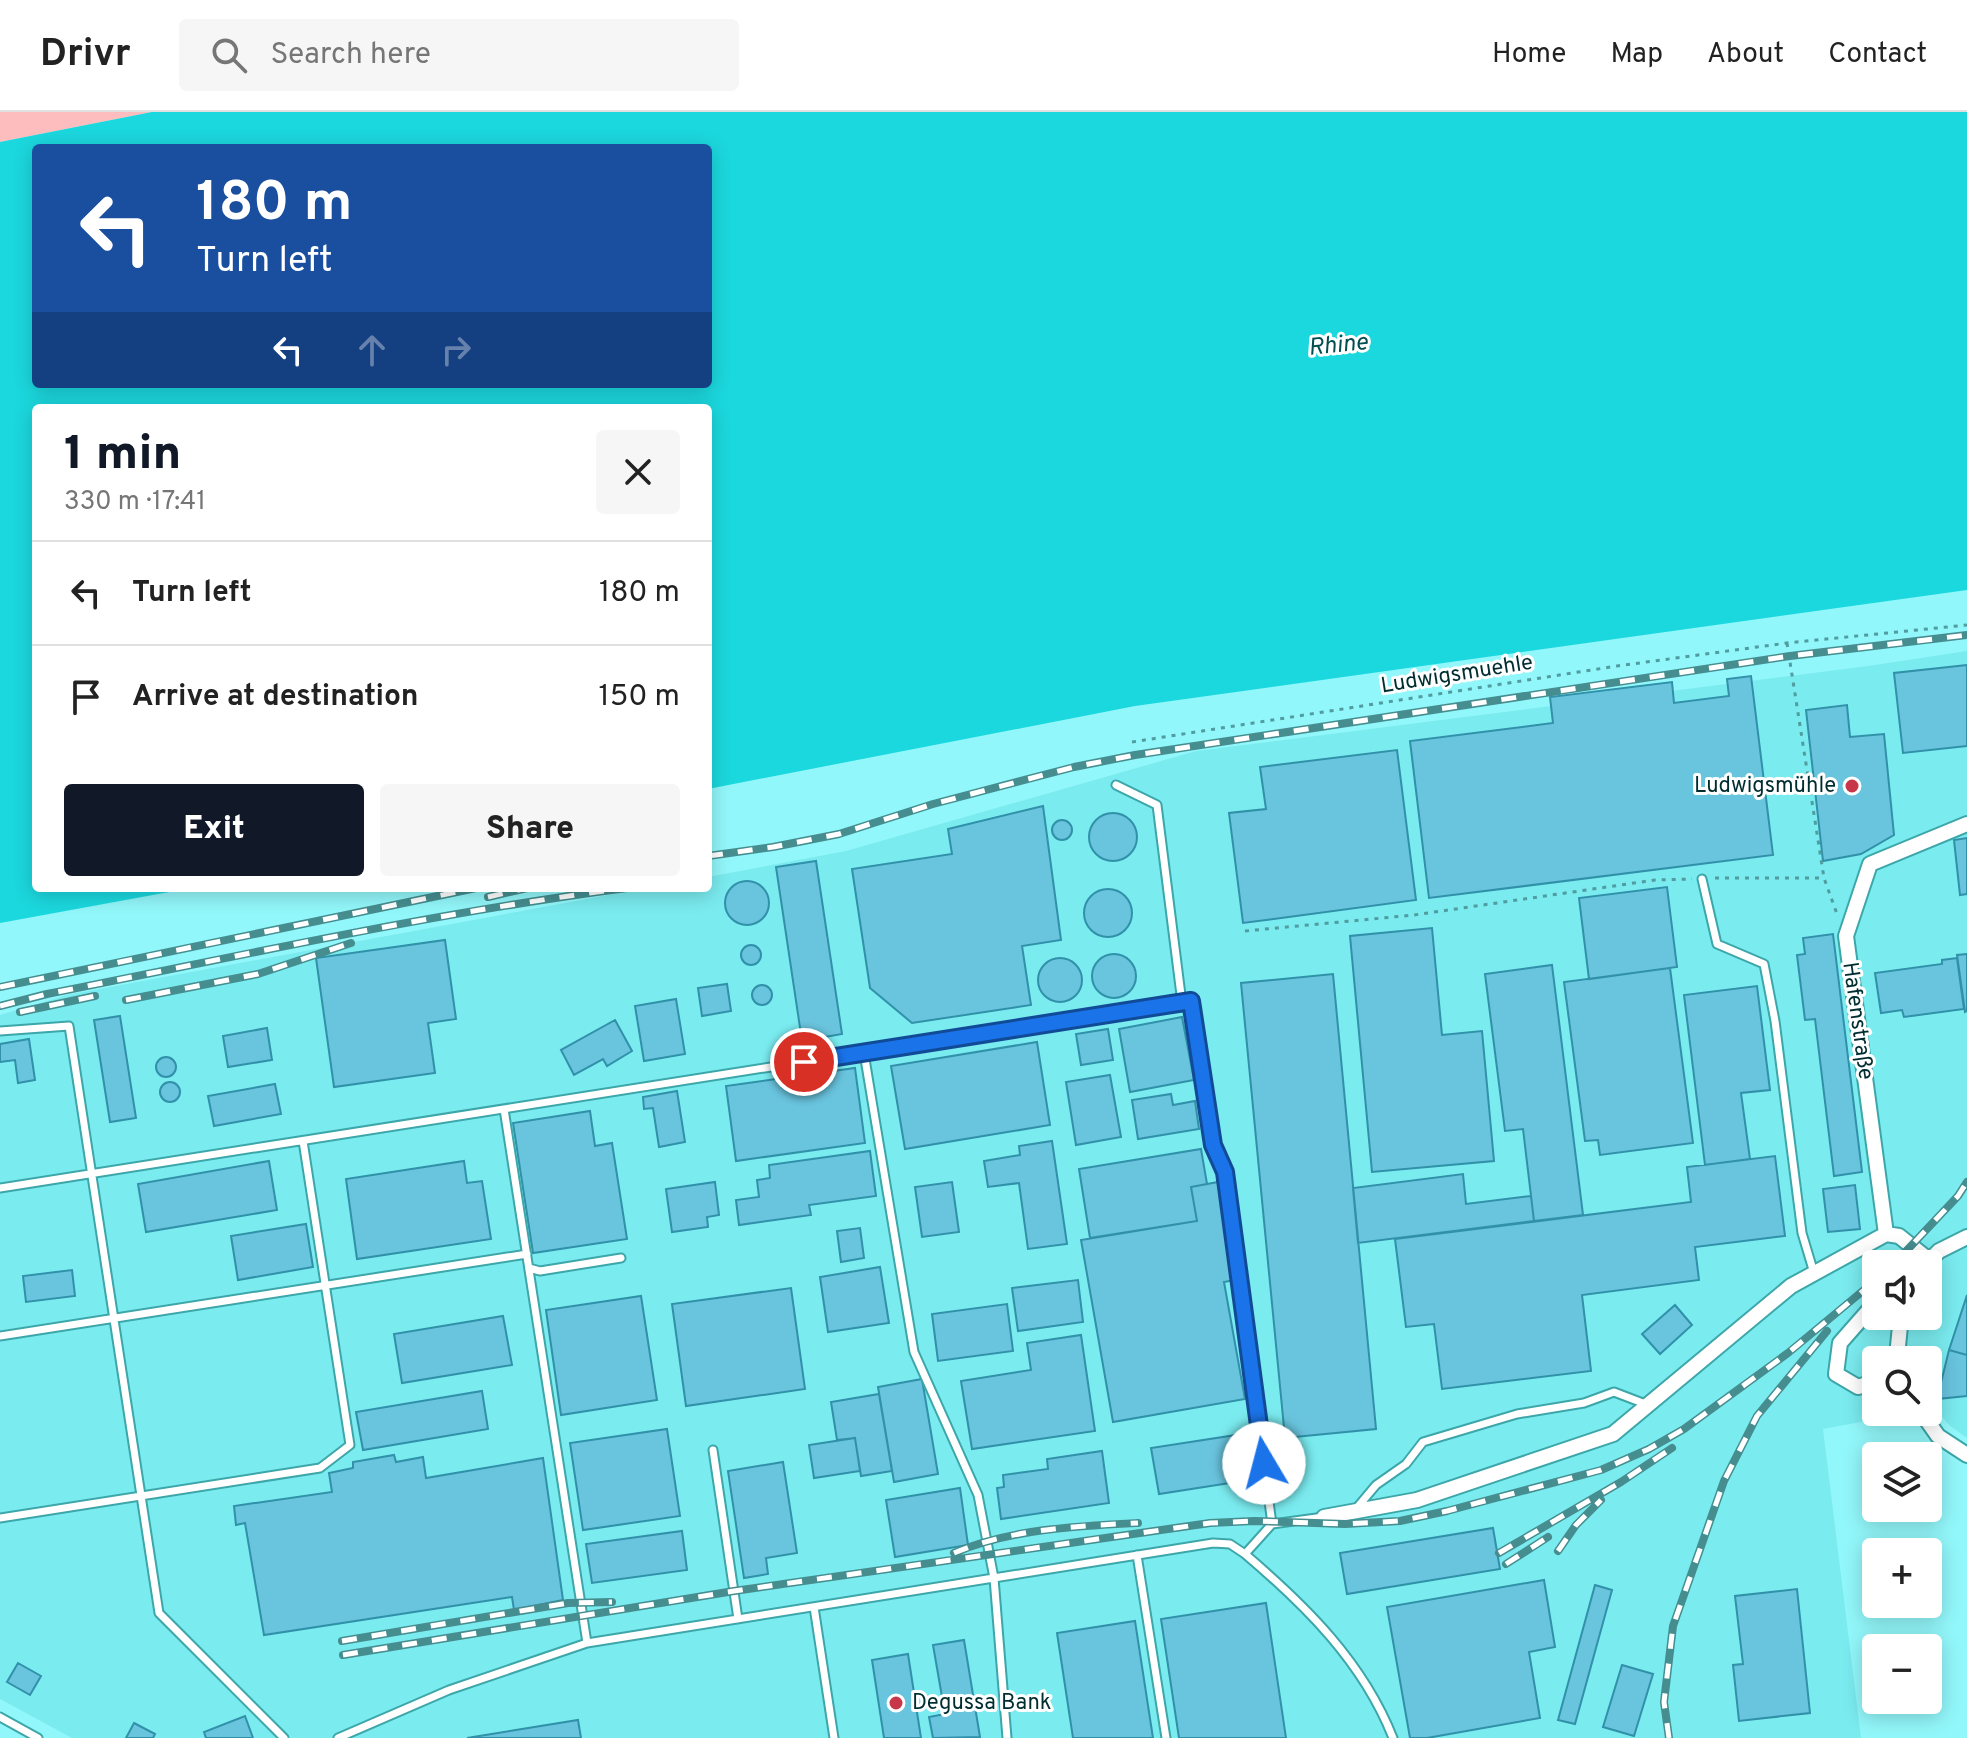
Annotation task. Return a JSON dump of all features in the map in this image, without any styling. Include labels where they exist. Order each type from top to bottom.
[{"type":"street","name":"Hafenstraße","points":[[1886,1234],[1846,936],[1870,864],[1967,824]]},
{"type":"street","points":[[1324,1517],[1417,1500],[1613,1434],[1791,1286],[1886,1234],[1906,1240],[1916,1250]]},
{"type":"street","points":[[1941,1250],[1967,1237]]},
{"type":"street","points":[[1862,1318],[1840,1343],[1836,1374],[1858,1387],[1862,1386]]},
{"type":"street","points":[[1931,1426],[1938,1436],[1967,1455]]},
{"type":"lane","points":[[1116,785],[1157,805],[1182,1003]]},
{"type":"lane","points":[[1702,879],[1717,944],[1764,964],[1775,1021],[1802,1233],[1814,1273]]},
{"type":"lane","points":[[0,1188],[1191,1001],[1213,1145],[1225,1172],[1272,1524]]},
{"type":"lane","points":[[0,1031],[69,1026],[159,1613],[284,1738]]},
{"type":"lane","points":[[864,1053],[914,1352],[978,1495],[994,1578],[1007,1738]]},
{"type":"lane","points":[[504,1109],[587,1643]]},
{"type":"lane","points":[[0,1518],[320,1468],[350,1445],[303,1141]]},
{"type":"lane","points":[[0,1336],[527,1254]]},
{"type":"lane","points":[[529,1268],[540,1271],[621,1258]]},
{"type":"lane","points":[[1354,1512],[1376,1485],[1406,1464],[1423,1442],[1517,1414],[1584,1403],[1614,1392],[1648,1405]]},
{"type":"lane","points":[[713,1450],[738,1619]]},
{"type":"lane","points":[[1245,1554],[1272,1524],[1324,1517]]},
{"type":"lane","points":[[338,1738],[449,1690],[587,1643],[1213,1543],[1230,1544],[1294,1596],[1343,1650],[1393,1738]]},
{"type":"lane","points":[[1137,1555],[1166,1738]]},
{"type":"lane","points":[[814,1607],[834,1738]]},
{"type":"lane","points":[[0,1717],[38,1738]]},
{"type":"path","name":"Ludwigsmuehle","points":[[1132,742],[1617,666],[1787,643],[1967,625]]},
{"type":"path","points":[[1787,643],[1824,878],[1846,936]]},
{"type":"path","points":[[1245,931],[1414,915],[1655,880],[1824,878]]},
{"type":"shaded area","points":[[0,112],[152,112],[0,142]]},
{"type":"shaded area","points":[[1967,651],[1967,1438],[1942,1417],[1942,1346],[1862,1346],[1862,1422],[1823,1429],[1861,1738],[72,1738],[0,1699],[0,1015],[67,995],[624,892],[712,892],[712,876],[846,851],[1196,751]]},
{"type":"water","name":"Rhine","points":[[152,112],[1967,112],[1967,590],[1135,706],[712,788],[712,404],[32,404],[32,892],[169,892],[0,923],[0,142]]},
{"type":"building","points":[[1967,665],[1967,746],[1903,753],[1894,673]]},
{"type":"building","points":[[1751,676],[1773,855],[1429,898],[1410,741],[1553,723],[1550,697],[1672,682],[1674,703],[1729,696],[1727,679]]},
{"type":"building","name":"Ludwigsmühle","points":[[1847,705],[1850,737],[1884,734],[1894,835],[1861,854],[1823,861],[1806,710]]},
{"type":"building","points":[[1397,750],[1416,900],[1243,923],[1229,813],[1266,809],[1260,767]]},
{"type":"building","points":[[1043,806],[1061,940],[1022,946],[1031,1005],[912,1023],[870,988],[852,869],[952,854],[948,829]]},
{"type":"building","points":[[1113,813],[1122,814],[1130,820],[1136,828],[1136,846],[1130,854],[1122,860],[1113,861],[1104,860],[1096,854],[1090,846],[1089,837],[1090,828],[1096,820],[1104,814]]},
{"type":"building","points":[[1058,820],[1066,820],[1072,830],[1066,840],[1058,840],[1052,834],[1052,826]]},
{"type":"building","points":[[1967,838],[1967,894],[1960,895],[1954,840]]},
{"type":"building","points":[[816,861],[842,1034],[802,1041],[776,867]]},
{"type":"building","points":[[747,881],[763,887],[769,903],[763,919],[747,925],[731,919],[725,903],[731,887]]},
{"type":"building","points":[[1667,887],[1677,967],[1589,979],[1579,898]]},
{"type":"building","points":[[1108,889],[1125,896],[1132,913],[1125,930],[1108,937],[1091,930],[1084,913],[1091,896]]},
{"type":"building","points":[[1432,928],[1442,1035],[1482,1031],[1494,1161],[1372,1172],[1350,936]]},
{"type":"building","points":[[1833,934],[1862,1172],[1834,1176],[1815,1019],[1805,1020],[1797,955],[1805,954],[1803,938]]},
{"type":"building","points":[[445,940],[456,1019],[428,1023],[435,1073],[334,1087],[316,958]]},
{"type":"building","points":[[747,945],[755,945],[761,955],[755,965],[747,965],[741,959],[741,951]]},
{"type":"building","points":[[1114,954],[1129,961],[1136,976],[1129,991],[1114,998],[1099,991],[1092,976],[1099,961]]},
{"type":"building","points":[[1967,954],[1967,1011],[1965,1012],[1957,955]]},
{"type":"building","points":[[1060,958],[1075,965],[1082,980],[1075,995],[1060,1002],[1045,995],[1038,980],[1045,965]]},
{"type":"building","points":[[1957,958],[1964,1009],[1904,1017],[1902,1010],[1881,1013],[1875,973],[1942,964],[1942,960]]},
{"type":"building","points":[[1552,965],[1583,1215],[1534,1221],[1523,1129],[1505,1131],[1485,974]]},
{"type":"building","points":[[1670,968],[1693,1143],[1600,1155],[1598,1140],[1585,1141],[1564,982]]},
{"type":"building","points":[[1333,974],[1376,1429],[1285,1438],[1241,983]]},
{"type":"building","points":[[727,984],[731,1011],[702,1016],[698,988]]},
{"type":"building","points":[[758,985],[766,985],[772,995],[766,1005],[758,1005],[752,999],[752,991]]},
{"type":"building","points":[[1757,986],[1770,1090],[1741,1093],[1750,1159],[1705,1165],[1684,995]]},
{"type":"building","points":[[676,999],[685,1054],[644,1061],[635,1006]]},
{"type":"building","points":[[120,1016],[136,1118],[110,1122],[94,1020]]},
{"type":"building","points":[[1182,1017],[1194,1080],[1130,1092],[1119,1029]]},
{"type":"building","points":[[615,1020],[632,1051],[607,1066],[603,1059],[574,1075],[561,1050]]},
{"type":"building","points":[[267,1028],[272,1060],[228,1067],[223,1036]]},
{"type":"building","points":[[1108,1029],[1113,1060],[1081,1065],[1076,1034]]},
{"type":"building","points":[[29,1039],[35,1080],[18,1083],[15,1060],[0,1062],[0,1044]]},
{"type":"building","points":[[1037,1042],[1050,1125],[905,1149],[891,1066]]},
{"type":"building","points":[[162,1057],[170,1057],[176,1067],[170,1077],[162,1077],[156,1071],[156,1063]]},
{"type":"building","points":[[855,1068],[865,1143],[736,1161],[726,1086]]},
{"type":"building","points":[[1110,1075],[1121,1137],[1076,1145],[1066,1082]]},
{"type":"building","points":[[170,1082],[177,1085],[180,1092],[177,1099],[170,1102],[163,1099],[160,1092],[163,1085]]},
{"type":"building","points":[[275,1084],[281,1114],[214,1126],[208,1096]]},
{"type":"building","points":[[677,1091],[685,1142],[659,1147],[653,1108],[644,1109],[643,1097]]},
{"type":"building","points":[[1171,1094],[1173,1105],[1195,1101],[1199,1129],[1138,1139],[1132,1100]]},
{"type":"building","points":[[590,1111],[595,1146],[612,1143],[627,1239],[533,1253],[513,1123]]},
{"type":"building","points":[[1052,1141],[1067,1244],[1028,1249],[1019,1183],[988,1187],[984,1161],[1020,1155],[1019,1146]]},
{"type":"building","points":[[1201,1149],[1207,1184],[1191,1187],[1197,1221],[1090,1238],[1079,1169]]},
{"type":"building","points":[[870,1151],[876,1196],[809,1205],[811,1215],[739,1225],[736,1200],[759,1197],[757,1180],[770,1178],[769,1165]]},
{"type":"building","points":[[1775,1156],[1785,1236],[1695,1247],[1699,1280],[1582,1295],[1591,1371],[1442,1389],[1434,1324],[1406,1327],[1395,1239],[1691,1202],[1687,1167]]},
{"type":"building","points":[[269,1161],[277,1210],[146,1232],[138,1184]]},
{"type":"building","points":[[464,1161],[467,1183],[482,1181],[491,1239],[357,1259],[346,1179]]},
{"type":"building","points":[[1463,1174],[1466,1204],[1531,1196],[1534,1221],[1358,1243],[1353,1188]]},
{"type":"building","points":[[715,1182],[719,1215],[707,1217],[708,1227],[672,1232],[666,1189]]},
{"type":"building","points":[[952,1182],[959,1232],[922,1237],[915,1187]]},
{"type":"building","points":[[1218,1182],[1235,1280],[1224,1282],[1245,1399],[1113,1422],[1081,1240],[1197,1221],[1191,1187]]},
{"type":"building","points":[[1855,1185],[1860,1229],[1828,1232],[1823,1189]]},
{"type":"building","points":[[306,1224],[313,1267],[238,1280],[231,1236]]},
{"type":"building","points":[[860,1228],[864,1258],[841,1262],[837,1231]]},
{"type":"building","points":[[880,1267],[889,1323],[828,1332],[820,1277]]},
{"type":"building","points":[[72,1270],[75,1296],[26,1302],[23,1276]]},
{"type":"building","points":[[1078,1280],[1083,1322],[1018,1331],[1012,1288]]},
{"type":"building","points":[[791,1288],[805,1389],[686,1406],[672,1304]]},
{"type":"building","points":[[1967,1295],[1967,1355],[1949,1350]]},
{"type":"building","points":[[641,1296],[657,1400],[561,1415],[546,1310]]},
{"type":"building","points":[[1007,1304],[1013,1351],[938,1361],[932,1314]]},
{"type":"building","points":[[1675,1305],[1692,1325],[1660,1354],[1642,1334]]},
{"type":"building","points":[[503,1316],[512,1365],[402,1383],[394,1334]]},
{"type":"building","points":[[1081,1335],[1095,1431],[972,1449],[961,1381],[1031,1370],[1027,1343]]},
{"type":"building","points":[[1949,1350],[1967,1355],[1967,1396],[1942,1398],[1942,1379]]},
{"type":"building","points":[[922,1379],[938,1474],[894,1482],[878,1387]]},
{"type":"building","points":[[482,1391],[488,1429],[363,1450],[356,1412]]},
{"type":"building","points":[[879,1394],[892,1471],[861,1476],[855,1438],[837,1440],[831,1402]]},
{"type":"building","points":[[667,1429],[680,1516],[583,1530],[570,1443]]},
{"type":"building","points":[[1236,1435],[1243,1481],[1159,1494],[1151,1448]]},
{"type":"building","points":[[855,1438],[860,1471],[814,1478],[809,1445]]},
{"type":"building","points":[[1102,1451],[1109,1503],[1001,1519],[997,1488],[1004,1487],[1003,1475],[1048,1469],[1047,1459]]},
{"type":"building","points":[[394,1455],[396,1462],[423,1457],[426,1478],[543,1458],[563,1600],[514,1610],[512,1597],[264,1635],[245,1523],[236,1525],[234,1506],[332,1492],[329,1473],[353,1468],[353,1462]]},
{"type":"building","points":[[783,1462],[797,1553],[766,1558],[768,1574],[744,1578],[728,1471]]},
{"type":"building","points":[[960,1488],[968,1545],[895,1557],[886,1500]]},
{"type":"building","points":[[1493,1528],[1500,1569],[1347,1594],[1340,1553]]},
{"type":"building","points":[[682,1531],[687,1570],[592,1583],[586,1544]]},
{"type":"building","points":[[1544,1580],[1555,1647],[1529,1652],[1540,1718],[1427,1738],[1410,1738],[1387,1607]]},
{"type":"building","points":[[1595,1585],[1612,1590],[1575,1724],[1558,1720]]},
{"type":"building","points":[[1797,1589],[1810,1713],[1739,1721],[1733,1665],[1743,1664],[1735,1596]]},
{"type":"building","points":[[1266,1603],[1286,1738],[1179,1738],[1161,1619]]},
{"type":"building","points":[[1135,1621],[1153,1738],[1073,1738],[1057,1633]]},
{"type":"building","points":[[964,1640],[980,1737],[933,1738],[929,1717],[945,1714],[933,1645]]},
{"type":"building","points":[[908,1654],[921,1738],[884,1738],[872,1660]]},
{"type":"building","points":[[18,1663],[41,1676],[30,1695],[7,1682]]},
{"type":"building","points":[[1622,1665],[1653,1674],[1634,1736],[1603,1727]]},
{"type":"building","points":[[245,1716],[253,1738],[206,1738],[204,1732]]},
{"type":"building","points":[[578,1720],[581,1738],[467,1738]]},
{"type":"building","points":[[134,1723],[155,1734],[153,1738],[126,1738]]},
{"type":"railway","points":[[712,855],[839,834],[933,804],[1074,767],[1135,755],[1790,656],[1967,635]]},
{"type":"railway","points":[[0,987],[457,892]]},
{"type":"railway","points":[[488,897],[510,892]]},
{"type":"railway","points":[[0,1006],[336,936],[598,892]]},
{"type":"railway","points":[[126,1000],[258,974],[351,943]]},
{"type":"railway","points":[[20,1012],[95,996]]},
{"type":"railway","points":[[1907,1250],[1958,1196],[1967,1182]]},
{"type":"railway","points":[[343,1655],[734,1591],[1210,1523],[1345,1524],[1400,1521],[1447,1511],[1601,1470],[1649,1449],[1684,1429],[1788,1353],[1862,1292]]},
{"type":"railway","points":[[1669,1738],[1664,1702],[1673,1626],[1724,1481],[1757,1416],[1827,1331]]},
{"type":"railway","points":[[1499,1553],[1621,1482],[1672,1448]]},
{"type":"railway","points":[[1558,1551],[1576,1525],[1601,1500]]},
{"type":"railway","points":[[954,1553],[1021,1534],[1068,1527],[1138,1523]]},
{"type":"railway","points":[[1506,1564],[1548,1537]]},
{"type":"railway","points":[[342,1641],[568,1603],[612,1602]]},
{"type":"place","name":"Ludwigsmühle","points":[[1852,786]]},
{"type":"place","name":"Degussa Bank","points":[[896,1703]]},
{"type":"route","points":[[804,1062],[1191,1001],[1213,1145],[1225,1172],[1264,1463]]}]
